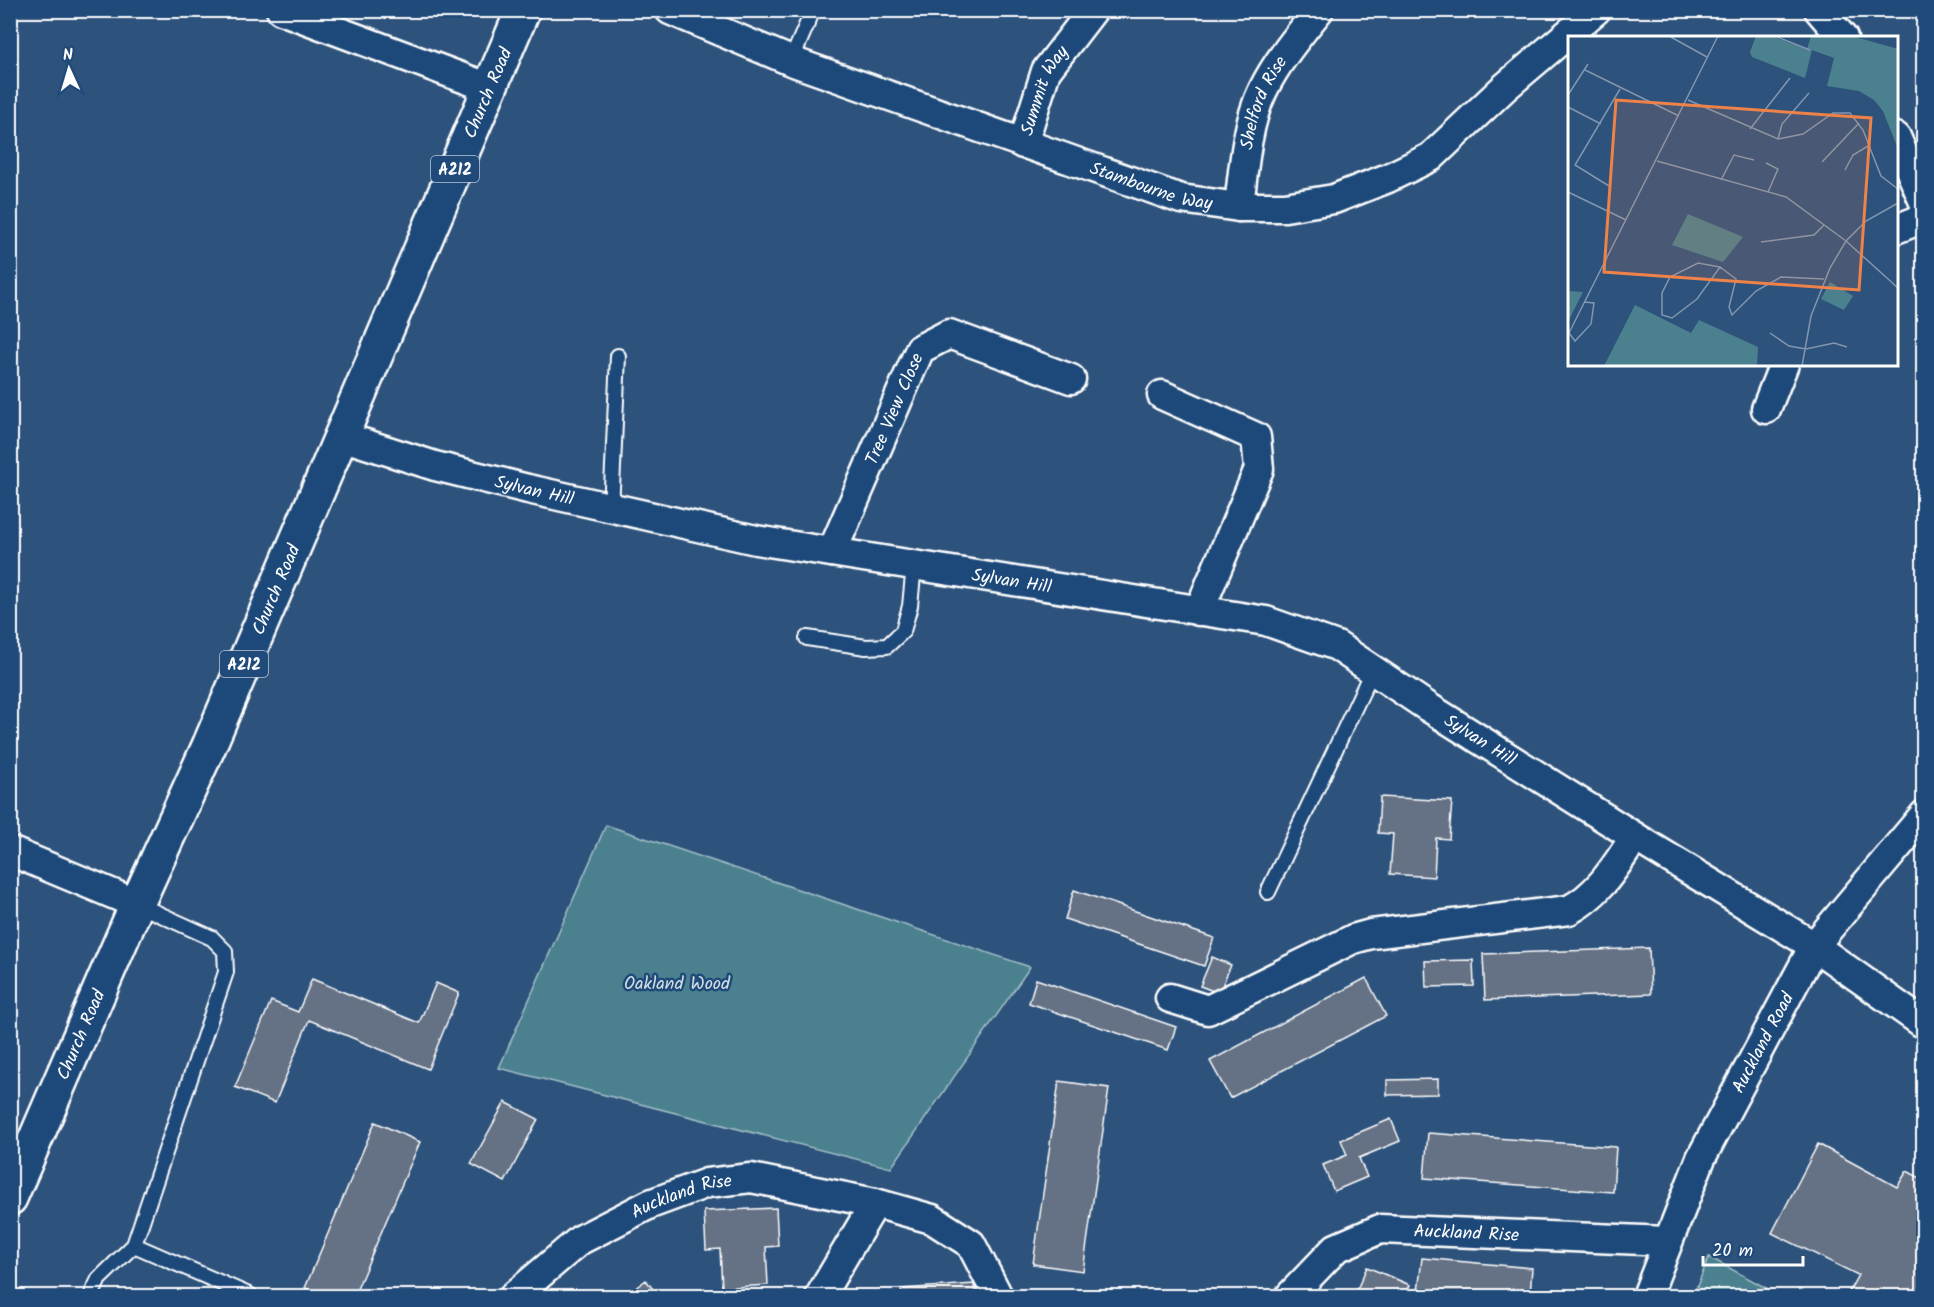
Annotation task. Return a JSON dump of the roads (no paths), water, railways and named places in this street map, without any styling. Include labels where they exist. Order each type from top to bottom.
[{"type":"main road","name":"Church Road","points":[[10,1198],[137,904],[209,746],[523,10]]},
{"type":"street","points":[[281,10],[490,88]]},
{"type":"street","name":"Stambourne Way","points":[[670,10],[791,61],[1181,199],[1239,207],[1285,207],[1334,199],[1388,178],[1431,157],[1504,88],[1596,10]]},
{"type":"street","name":"Summit Way","points":[[1023,144],[1046,71],[1093,10]]},
{"type":"street","name":"Shelford Rise","points":[[1239,207],[1245,153],[1262,91],[1289,48],[1319,10]]},
{"type":"street","points":[[1820,10],[1841,36]]},
{"type":"street","points":[[1898,142],[1923,202]]},
{"type":"street","points":[[1898,228],[1923,218]]},
{"type":"street","name":"Tree View Close","points":[[832,552],[920,349],[949,334],[1071,379]]},
{"type":"street","points":[[1766,409],[1783,366]]},
{"type":"street","points":[[1162,395],[1256,437],[1259,469],[1199,611]]},
{"type":"street","name":"Sylvan Hill","points":[[340,436],[424,463],[611,510],[756,540],[1266,621],[1337,646],[1635,837],[1814,945],[1844,970],[1923,1024]]},
{"type":"street","name":"Auckland Road","points":[[1647,1296],[1701,1158],[1814,945],[1923,815]]},
{"type":"street","points":[[1170,998],[1208,1010],[1353,939],[1371,934],[1569,910],[1582,903],[1602,886],[1635,837]]},
{"type":"street","points":[[10,852],[137,904]]},
{"type":"street","name":"Auckland Rise","points":[[514,1296],[580,1240],[650,1204],[707,1183],[751,1178],[875,1203],[932,1220],[971,1244],[997,1290],[998,1296]]},
{"type":"street","points":[[820,1296],[875,1203]]},
{"type":"street","name":"Auckland Rise","points":[[1290,1296],[1336,1248],[1380,1229],[1667,1241]]},
{"type":"lane","points":[[791,61],[813,10]]},
{"type":"lane","points":[[611,510],[618,356]]},
{"type":"lane","points":[[807,638],[866,647],[887,646],[903,631],[910,606],[914,565]]},
{"type":"lane","points":[[1268,892],[1373,669]]},
{"type":"lane","points":[[92,1296],[99,1280],[134,1245],[226,972],[225,951],[212,938],[137,904]]},
{"type":"lane","points":[[134,1245],[251,1296]]},
{"type":"park label","name":"Oakland Wood","points":[[677,983]]}]
